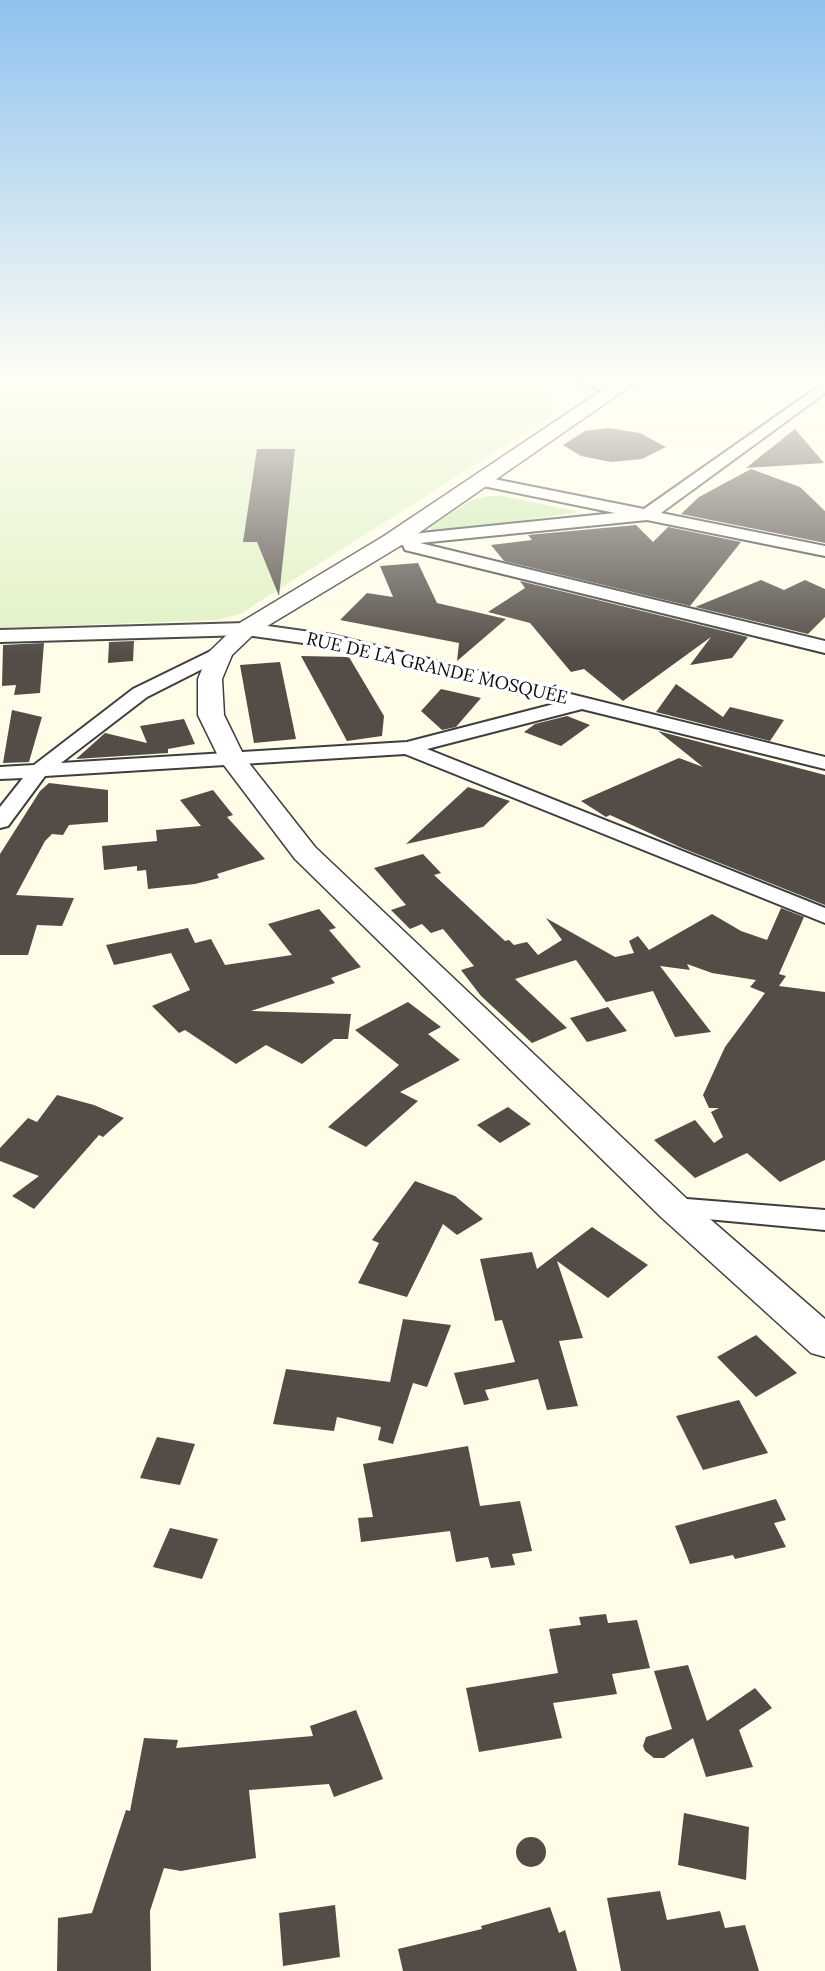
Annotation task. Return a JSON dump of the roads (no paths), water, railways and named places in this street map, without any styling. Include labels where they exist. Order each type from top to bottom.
[{"type":"street","points":[[0,821],[38,772],[140,693],[221,652],[246,629],[393,541],[499,472]]},
{"type":"street","points":[[393,541],[647,515],[706,472]]},
{"type":"street","points":[[484,482],[825,551]]},
{"type":"street","points":[[393,541],[825,647]]},
{"type":"street","name":"RUE DE LA GRANDE MOSQUÉE","points":[[0,636],[246,629],[332,641],[825,764]]},
{"type":"street","points":[[221,652],[210,679],[211,715],[233,760],[304,853],[674,1208],[825,1342]]},
{"type":"street","points":[[0,773],[407,748],[582,703]]},
{"type":"street","points":[[407,748],[825,916]]},
{"type":"street","points":[[674,1208],[825,1220]]}]
